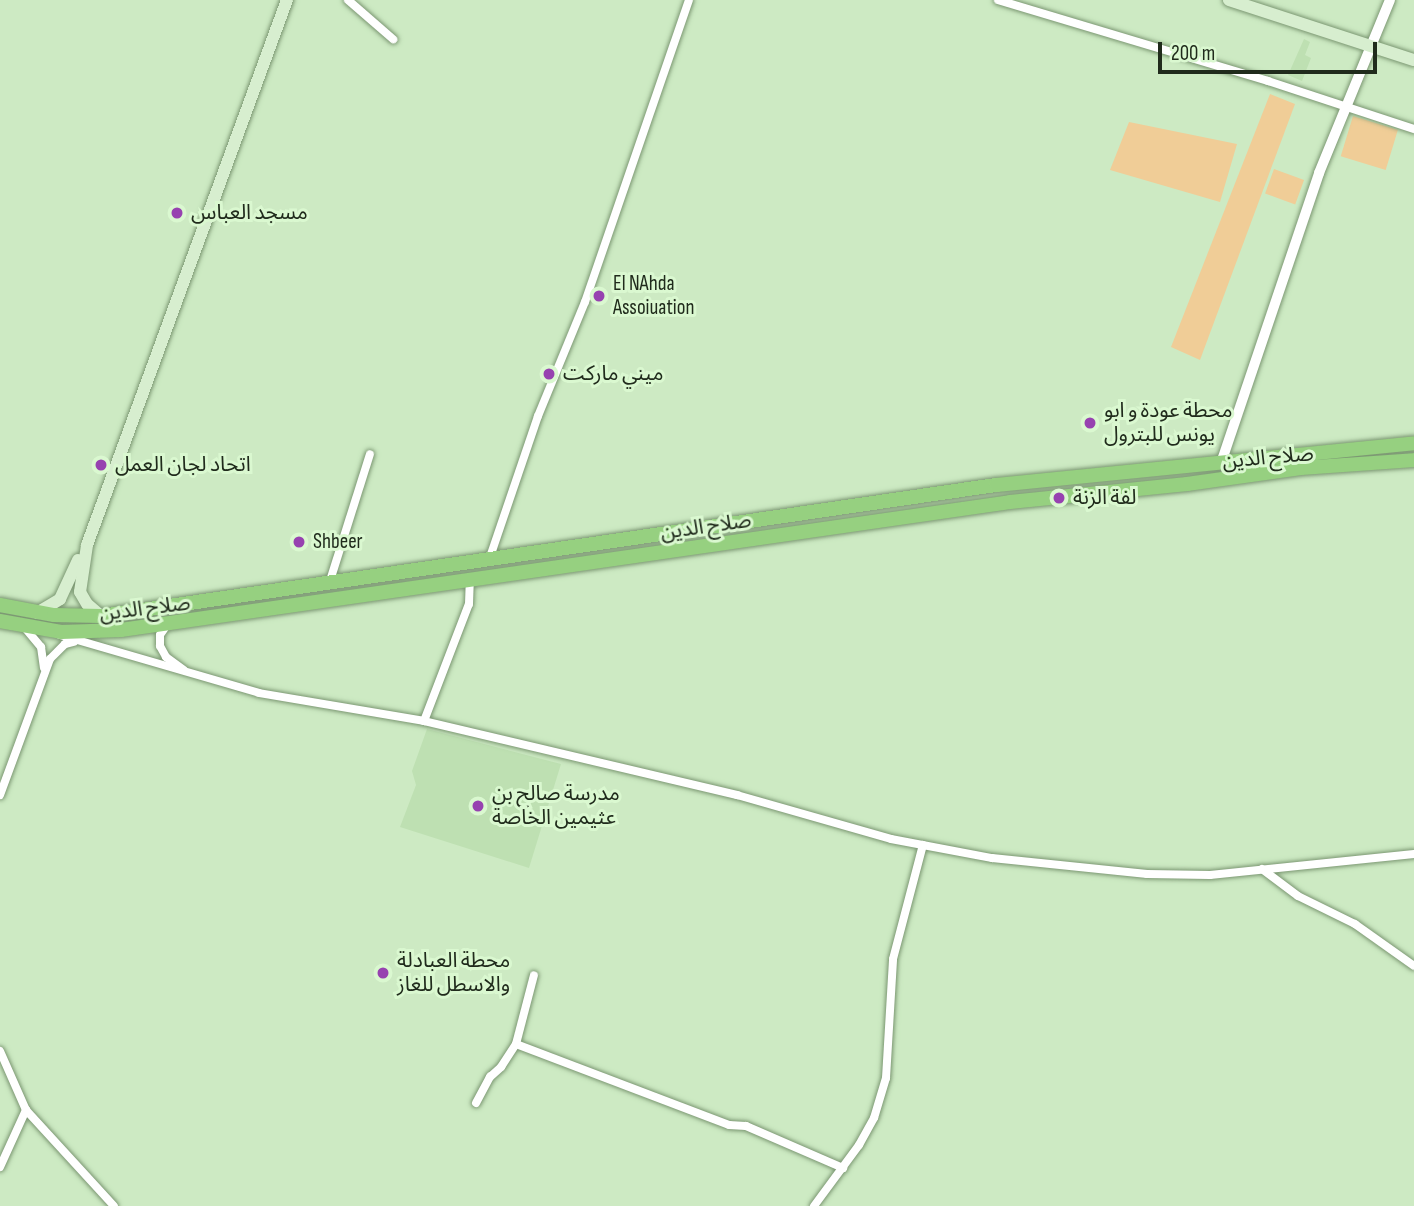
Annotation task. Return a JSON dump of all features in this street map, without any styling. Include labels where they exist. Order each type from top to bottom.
[{"type":"highway","name":"صلاح الدين","points":[[0,605],[37,612],[101,616],[965,489],[1414,443]]},
{"type":"highway","name":"صلاح الدين","points":[[0,621],[47,631],[100,632],[167,625],[966,509],[1301,468],[1414,460]]},
{"type":"highway","points":[[965,489],[971,494],[966,509]]},
{"type":"highway","points":[[712,526],[703,534],[712,545]]},
{"type":"main road","points":[[37,612],[60,599],[87,545],[287,0]]},
{"type":"main road","points":[[1229,0],[1414,60]]},
{"type":"main road","points":[[87,545],[80,592],[87,604],[101,616]]},
{"type":"street","points":[[348,0],[394,39]]},
{"type":"street","points":[[489,561],[538,416],[594,278],[690,0]]},
{"type":"street","points":[[998,0],[1268,81],[1346,109],[1414,129]]},
{"type":"street","points":[[1222,463],[1319,173],[1390,0]]},
{"type":"street","points":[[329,584],[370,454]]},
{"type":"street","points":[[424,721],[469,604],[470,580]]},
{"type":"street","points":[[167,625],[160,635],[162,651],[171,662],[192,676]]},
{"type":"street","points":[[24,627],[41,647],[44,671]]},
{"type":"street","points":[[47,631],[192,676],[259,692],[424,721],[737,794],[923,845],[992,859],[1147,874],[1210,875],[1414,854]]},
{"type":"street","points":[[0,794],[44,671],[57,650],[69,642],[77,642]]},
{"type":"street","points":[[814,1206],[843,1168],[874,1118],[886,1078],[893,959],[923,845]]},
{"type":"street","points":[[1262,869],[1298,896],[1355,924],[1414,966]]},
{"type":"street","points":[[476,1103],[490,1077],[501,1067],[516,1044],[534,975]]},
{"type":"street","points":[[516,1044],[729,1125],[756,1130],[843,1168]]},
{"type":"street","points":[[0,1051],[26,1110],[113,1206]]},
{"type":"street","points":[[0,1167],[26,1110]]},
{"type":"shaded area","points":[[1304,39],[1310,42],[1305,55],[1311,58],[1302,81],[1288,75]]},
{"type":"shaded area","points":[[1270,94],[1295,104],[1200,360],[1171,347]]},
{"type":"shaded area","points":[[1353,116],[1398,130],[1386,170],[1341,156]]},
{"type":"shaded area","points":[[1129,122],[1237,144],[1220,202],[1110,170]]},
{"type":"shaded area","points":[[1274,169],[1304,180],[1295,204],[1265,193]]},
{"type":"shaded area","name":"مدرسة صالح بن عثيمين الخاصة","points":[[427,729],[561,764],[529,868],[400,827],[416,785],[412,771]]},
{"type":"place","name":"مسجد العباس","points":[[177,213]]},
{"type":"place","name":"El NAhda Assoiuation","points":[[599,296]]},
{"type":"place","name":"ميني ماركت","points":[[549,374]]},
{"type":"place","name":"محطة عودة و ابو يونس للبترول","points":[[1090,423]]},
{"type":"place","name":"اتحاد لجان العمل","points":[[101,465]]},
{"type":"place","name":"لفة الزنة","points":[[1059,498]]},
{"type":"place","name":"Shbeer","points":[[299,542]]},
{"type":"place","name":"مدرسة صالح بن عثيمين الخاصة","points":[[478,806]]},
{"type":"place","name":"محطة العبادلة والاسطل للغاز","points":[[383,973]]}]
